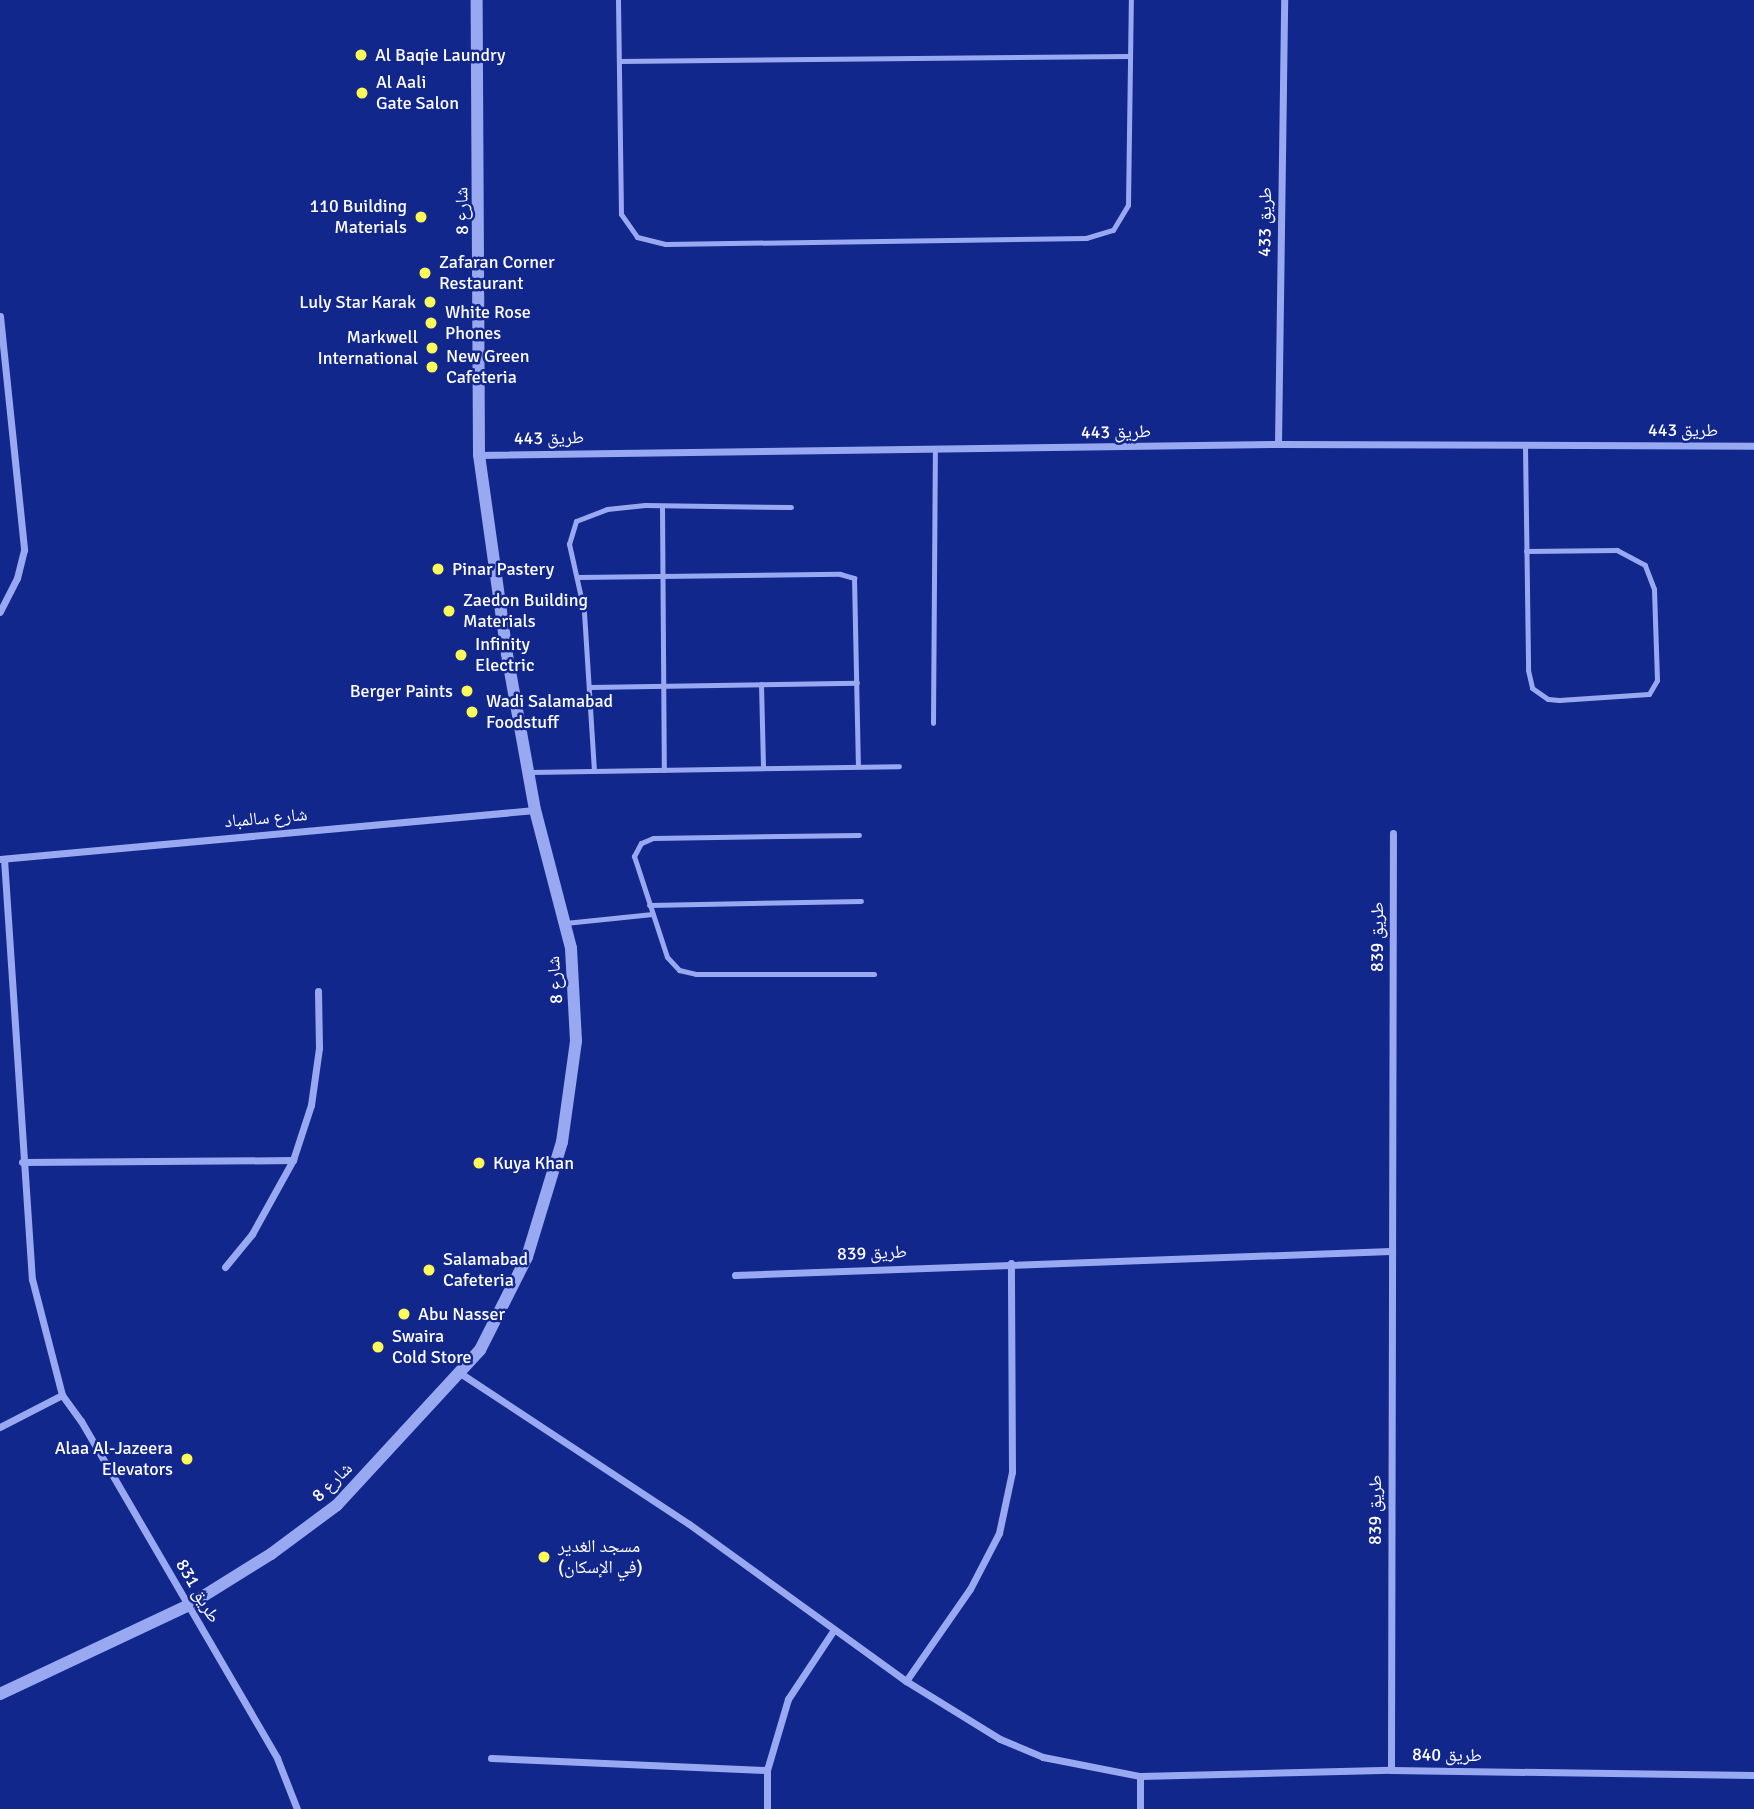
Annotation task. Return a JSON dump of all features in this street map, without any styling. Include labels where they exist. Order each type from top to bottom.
[{"type":"street","name":"شارع 8","points":[[0,1694],[189,1605],[271,1554],[337,1505],[480,1350],[527,1257],[562,1142],[576,1041],[565,923],[535,810],[507,654],[479,454],[477,0]]},
{"type":"street","name":"طريق 433","points":[[1278,444],[1284,0]]},
{"type":"street","points":[[0,316],[24,550],[17,578],[0,612]]},
{"type":"street","name":"طريق 443","points":[[479,454],[1278,444],[1754,446]]},
{"type":"street","name":"شارع سالمباد","points":[[2,859],[535,810]]},
{"type":"street","name":"طريق 839","points":[[1391,1770],[1393,833]]},
{"type":"street","name":"طريق 831","points":[[2,859],[32,1279],[62,1395],[189,1605],[276,1758],[297,1809]]},
{"type":"street","points":[[225,1267],[252,1234],[293,1160],[311,1105],[319,1048],[318,991]]},
{"type":"street","points":[[22,1162],[293,1160]]},
{"type":"street","name":"طريق 839","points":[[735,1275],[1391,1251]]},
{"type":"street","points":[[906,1681],[970,1589],[999,1533],[1012,1472],[1011,1263]]},
{"type":"street","name":"طريق 840","points":[[460,1373],[678,1517],[906,1681],[1000,1739],[1043,1757],[1140,1776],[1391,1770],[1754,1775]]},
{"type":"street","points":[[0,1427],[62,1395]]},
{"type":"street","points":[[767,1809],[767,1770],[788,1699],[833,1631]]},
{"type":"street","points":[[491,1758],[767,1770]]},
{"type":"street","points":[[1140,1776],[1140,1809]]},
{"type":"lane","points":[[618,0],[621,214],[637,237],[665,244],[1100,237],[1123,219],[1128,205],[1130,0]]},
{"type":"lane","points":[[619,61],[1130,56]]},
{"type":"lane","points":[[1525,446],[1526,551],[1532,688],[1548,699],[1559,700],[1649,694],[1657,680],[1654,589],[1645,565],[1617,550],[1526,551]]},
{"type":"lane","points":[[933,723],[935,449]]},
{"type":"lane","points":[[594,771],[589,687],[577,577],[569,544],[576,521],[607,509],[662,506],[791,508]]},
{"type":"lane","points":[[662,506],[664,770]]},
{"type":"lane","points":[[577,577],[847,574],[857,584],[858,766]]},
{"type":"lane","points":[[589,687],[857,682]]},
{"type":"lane","points":[[761,684],[763,768]]},
{"type":"lane","points":[[530,772],[899,766]]},
{"type":"lane","points":[[859,835],[647,840],[634,856],[667,957],[679,970],[696,974],[874,974]]},
{"type":"lane","points":[[649,905],[861,901]]},
{"type":"lane","points":[[565,923],[653,914]]},
{"type":"place","name":"Al Baqie Laundry","points":[[361,55]]},
{"type":"place","name":"Al Aali Gate Salon","points":[[362,93]]},
{"type":"place","name":"110 Building Materials","points":[[421,217]]},
{"type":"place","name":"Zafaran Corner Restaurant","points":[[425,273]]},
{"type":"place","name":"Luly Star Karak","points":[[430,302]]},
{"type":"place","name":"White Rose Phones","points":[[431,323]]},
{"type":"place","name":"Markwell International","points":[[432,348]]},
{"type":"place","name":"New Green Cafeteria","points":[[432,367]]},
{"type":"place","name":"Pinar Pastery","points":[[438,569]]},
{"type":"place","name":"Zaedon Building Materials","points":[[449,611]]},
{"type":"place","name":"Infinity Electric","points":[[461,655]]},
{"type":"place","name":"Berger Paints","points":[[467,691]]},
{"type":"place","name":"Wadi Salamabad Foodstuff","points":[[472,712]]},
{"type":"place","name":"Kuya Khan","points":[[479,1163]]},
{"type":"place","name":"Salamabad Cafeteria","points":[[429,1270]]},
{"type":"place","name":"Abu Nasser","points":[[404,1314]]},
{"type":"place","name":"Swaira Cold Store","points":[[378,1347]]},
{"type":"place","name":"Alaa Al-Jazeera Elevators","points":[[187,1459]]},
{"type":"place","name":"مسجد الغدير (في الإسكان)","points":[[544,1557]]}]
